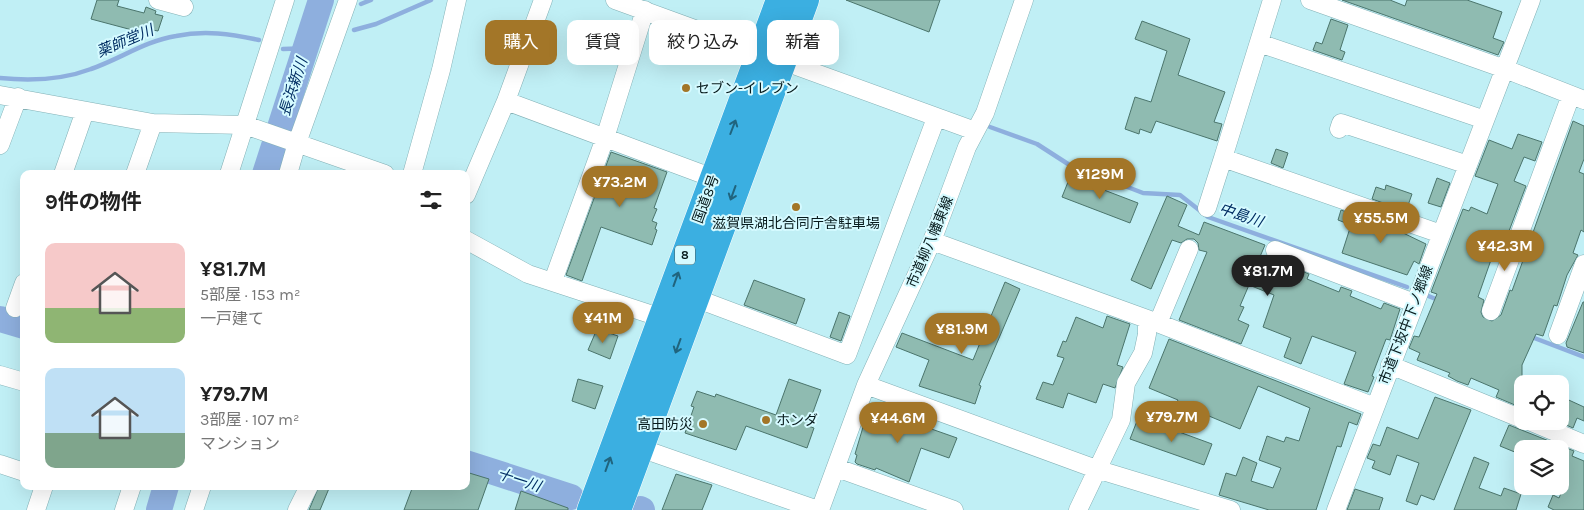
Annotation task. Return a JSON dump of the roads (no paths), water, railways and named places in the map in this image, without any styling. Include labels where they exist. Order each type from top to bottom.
[{"type":"highway","name":"国道8号","points":[[777,20],[780,0]]},
{"type":"highway","name":"国道8号","points":[[793,20],[805,0]]},
{"type":"highway","name":"国道8号","points":[[591,510],[713,178],[768,65]]},
{"type":"highway","name":"国道8号","points":[[617,510],[695,298],[769,65]]},
{"type":"street","points":[[158,0],[184,7]]},
{"type":"street","points":[[230,170],[285,0]]},
{"type":"street","points":[[289,170],[297,142],[348,0]]},
{"type":"street","points":[[413,170],[441,70],[456,0]]},
{"type":"street","points":[[470,186],[506,101],[543,0]]},
{"type":"street","points":[[615,0],[767,56]]},
{"type":"street","name":"市道柳八幡東線","points":[[819,510],[837,468],[866,385],[932,241],[975,131],[985,112],[1024,0]]},
{"type":"street","points":[[1207,208],[1272,0]]},
{"type":"street","points":[[1310,0],[1504,69],[1578,98],[1490,311]]},
{"type":"street","name":"市道下坂中下ノ郷線","points":[[1336,510],[1531,0]]},
{"type":"street","points":[[553,281],[605,138],[645,10]]},
{"type":"street","points":[[1259,43],[1485,120]]},
{"type":"street","points":[[790,65],[975,131]]},
{"type":"street","points":[[0,94],[153,123],[245,125],[374,170]]},
{"type":"street","points":[[0,145],[18,97]]},
{"type":"street","points":[[506,101],[713,178]]},
{"type":"street","points":[[64,170],[85,111]]},
{"type":"street","points":[[695,298],[847,355],[936,118]]},
{"type":"street","points":[[135,170],[153,123]]},
{"type":"street","points":[[1340,129],[1341,123],[1468,165]]},
{"type":"street","points":[[1223,158],[1441,234]]},
{"type":"street","points":[[932,241],[1153,321],[1375,407]]},
{"type":"street","points":[[470,242],[528,274],[662,318]]},
{"type":"street","points":[[1078,510],[1121,420],[1126,383],[1143,353],[1153,321],[1189,249]]},
{"type":"street","points":[[1275,250],[1417,294]]},
{"type":"street","points":[[1558,335],[1584,264]]},
{"type":"street","points":[[13,307],[20,292]]},
{"type":"street","points":[[1390,365],[1514,416]]},
{"type":"street","points":[[0,375],[20,381]]},
{"type":"street","points":[[866,385],[1096,469],[1231,510]]},
{"type":"street","points":[[1551,430],[1584,444]]},
{"type":"street","points":[[640,448],[819,510]]},
{"type":"street","points":[[0,464],[20,471]]},
{"type":"street","points":[[837,468],[954,510]]},
{"type":"street","points":[[36,510],[43,490]]},
{"type":"street","points":[[124,510],[131,490]]},
{"type":"street","points":[[194,510],[201,490]]},
{"type":"street","points":[[297,510],[307,490]]},
{"type":"waterway","name":"長浜新川","points":[[266,170],[321,0]]},
{"type":"waterway","name":"薬師堂川","points":[[361,4],[371,0]]},
{"type":"waterway","points":[[354,30],[376,24],[431,0]]},
{"type":"waterway","name":"薬師堂川","points":[[317,14],[322,13]]},
{"type":"waterway","name":"薬師堂川","points":[[0,78],[34,79],[80,73],[143,46],[165,38],[187,34],[218,34],[259,40]]},
{"type":"waterway","points":[[283,49],[312,48]]},
{"type":"waterway","name":"中島川","points":[[990,127],[1037,144],[1068,164],[1143,193],[1180,195],[1208,217],[1407,287]]},
{"type":"waterway","name":"中島川","points":[[1426,295],[1438,300]]},
{"type":"waterway","name":"十一川","points":[[0,319],[20,325]]},
{"type":"waterway","name":"中島川","points":[[1529,336],[1584,357]]},
{"type":"waterway","name":"十一川","points":[[470,464],[571,497]]},
{"type":"waterway","name":"長浜新川","points":[[159,510],[165,490]]},
{"type":"place","name":"セブン-イレブン","points":[[686,88]]},
{"type":"place","name":"滋賀県湖北合同庁舎駐車場","points":[[796,207]]},
{"type":"place","name":"ホンダ","points":[[766,420]]},
{"type":"place","name":"高田防災","points":[[703,424]]}]
